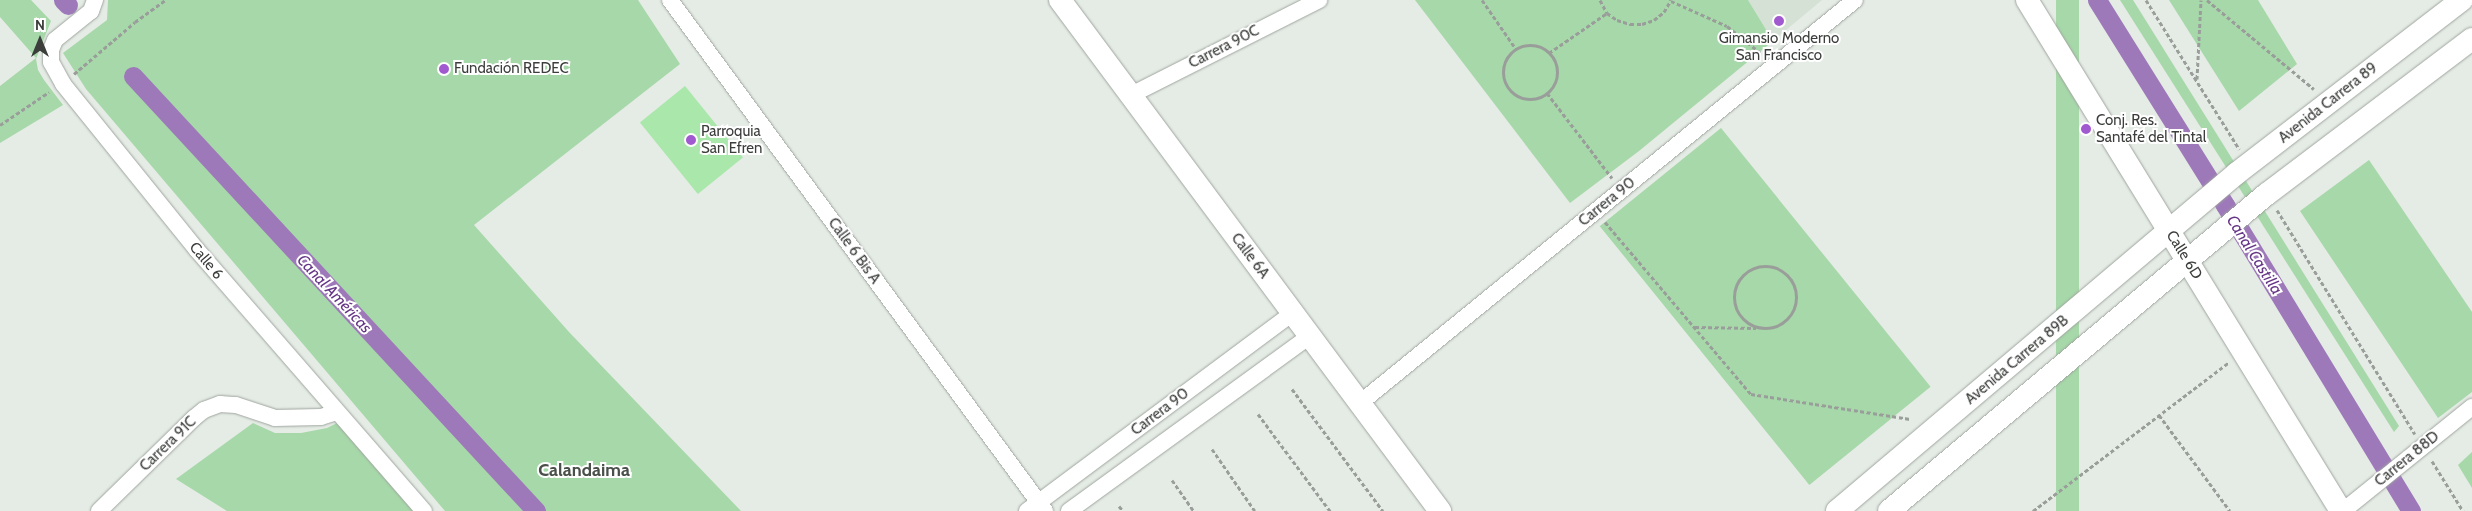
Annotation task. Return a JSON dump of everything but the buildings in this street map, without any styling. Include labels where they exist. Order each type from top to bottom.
[{"type":"main road","name":"Calle 6A","points":[[1060,0],[1440,511]]},
{"type":"main road","name":"Calle 6D","points":[[2027,0],[2342,511]]},
{"type":"main road","name":"Avenida Carrera 89","points":[[2195,209],[2237,173],[2462,0]]},
{"type":"main road","points":[[1889,511],[2258,202],[2309,161],[2472,39]]},
{"type":"main road","name":"Avenida Carrera 89B","points":[[1837,511],[2195,209]]},
{"type":"street","name":"Calle 6 Bis A","points":[[670,0],[1037,508]]},
{"type":"street","name":"Carrera 90C","points":[[1131,95],[1234,41],[1319,0]]},
{"type":"street","name":"Carrera 90","points":[[1360,403],[1855,0]]},
{"type":"street","name":"Calle 6","points":[[95,1],[91,11],[55,40],[51,50],[51,62],[63,84],[197,250],[424,511]]},
{"type":"street","name":"Carrera 90","points":[[1037,508],[1292,313]]},
{"type":"street","name":"Carrera 90","points":[[1068,511],[1310,336]]},
{"type":"street","name":"Carrera 91C","points":[[99,511],[204,410],[220,404],[236,405],[275,418],[321,417],[336,412]]},
{"type":"street","name":"Carrera 88D","points":[[2342,511],[2472,407]]},
{"type":"path","points":[[0,125],[63,84],[135,22],[165,0]]},
{"type":"path","points":[[1482,0],[1516,49]]},
{"type":"path","points":[[1600,0],[1607,13],[1618,20],[1630,24],[1642,24],[1654,20],[1664,12],[1671,1],[1727,26],[1760,52],[1771,68]]},
{"type":"path","points":[[2146,0],[2239,149]]},
{"type":"path","points":[[2197,81],[2201,0]]},
{"type":"path","points":[[2207,0],[2317,91]]},
{"type":"path","points":[[1549,53],[1607,13]]},
{"type":"path","points":[[1533,46],[1549,53],[1555,61],[1557,78],[1547,93],[1531,99],[1522,98],[1508,88],[1503,71],[1505,63],[1516,49],[1533,46]]},
{"type":"path","points":[[1547,93],[1621,190]]},
{"type":"path","points":[[2278,212],[2417,451],[2464,511]]},
{"type":"path","points":[[1602,218],[1751,394],[1910,420]]},
{"type":"path","points":[[1694,327],[1762,328],[1781,324],[1794,308],[1796,299],[1793,284],[1784,271],[1774,267],[1753,268],[1744,273],[1734,291],[1737,311],[1747,322],[1762,328]]},
{"type":"path","points":[[2033,511],[2222,368]]},
{"type":"path","points":[[1292,389],[1383,511]]},
{"type":"path","points":[[1258,414],[1330,511]]},
{"type":"path","points":[[2159,415],[2230,511]]},
{"type":"path","points":[[1212,449],[1255,511]]},
{"type":"path","points":[[1172,480],[1194,511]]},
{"type":"path","points":[[1119,506],[1123,511]]},
{"type":"shaded area","name":"Gimansio Moderno San Francisco","points":[[1748,0],[1822,0],[1773,41]]},
{"type":"green space","points":[[0,0],[31,0],[51,21],[36,59],[38,70],[63,105],[0,143],[0,86],[36,58],[0,17]]},
{"type":"green space","points":[[108,0],[638,0],[680,64],[474,225],[569,332],[741,511],[445,511],[86,89],[63,53],[107,20]]},
{"type":"green space","points":[[1415,0],[1748,0],[1773,41],[1639,151],[1570,203]]},
{"type":"green space","points":[[2056,0],[2079,0],[2079,511],[2056,511]]},
{"type":"green space","points":[[2120,0],[2133,0],[2399,426],[2394,432]]},
{"type":"green space","points":[[2169,0],[2258,0],[2297,64],[2239,111]]},
{"type":"green space","points":[[1721,128],[1931,387],[1809,485],[1600,226]]},
{"type":"green space","points":[[2369,160],[2472,312],[2472,392],[2438,418],[2300,211]]},
{"type":"green space","points":[[339,422],[414,511],[227,511],[176,479],[253,423],[275,433],[301,433],[327,428]]},
{"type":"green space","points":[[2472,452],[2472,488],[2458,465]]},
{"type":"waterway","name":"Canal Américas","points":[[63,0],[68,5]]},
{"type":"waterway","name":"Canal Castilla","points":[[2097,0],[2225,205],[2411,511]]},
{"type":"waterway","name":"Canal Américas","points":[[133,76],[536,511]]},
{"type":"place","name":"Gimansio Moderno San Francisco","points":[[1779,21]]},
{"type":"place","name":"Fundación REDEC","points":[[444,69]]},
{"type":"place","name":"Conj. Res. Santafé del Tintal","points":[[2086,129]]},
{"type":"place","name":"Parroquia San Efren","points":[[691,140]]},
{"type":"district","name":"Calandaima","points":[[584,470]]}]
